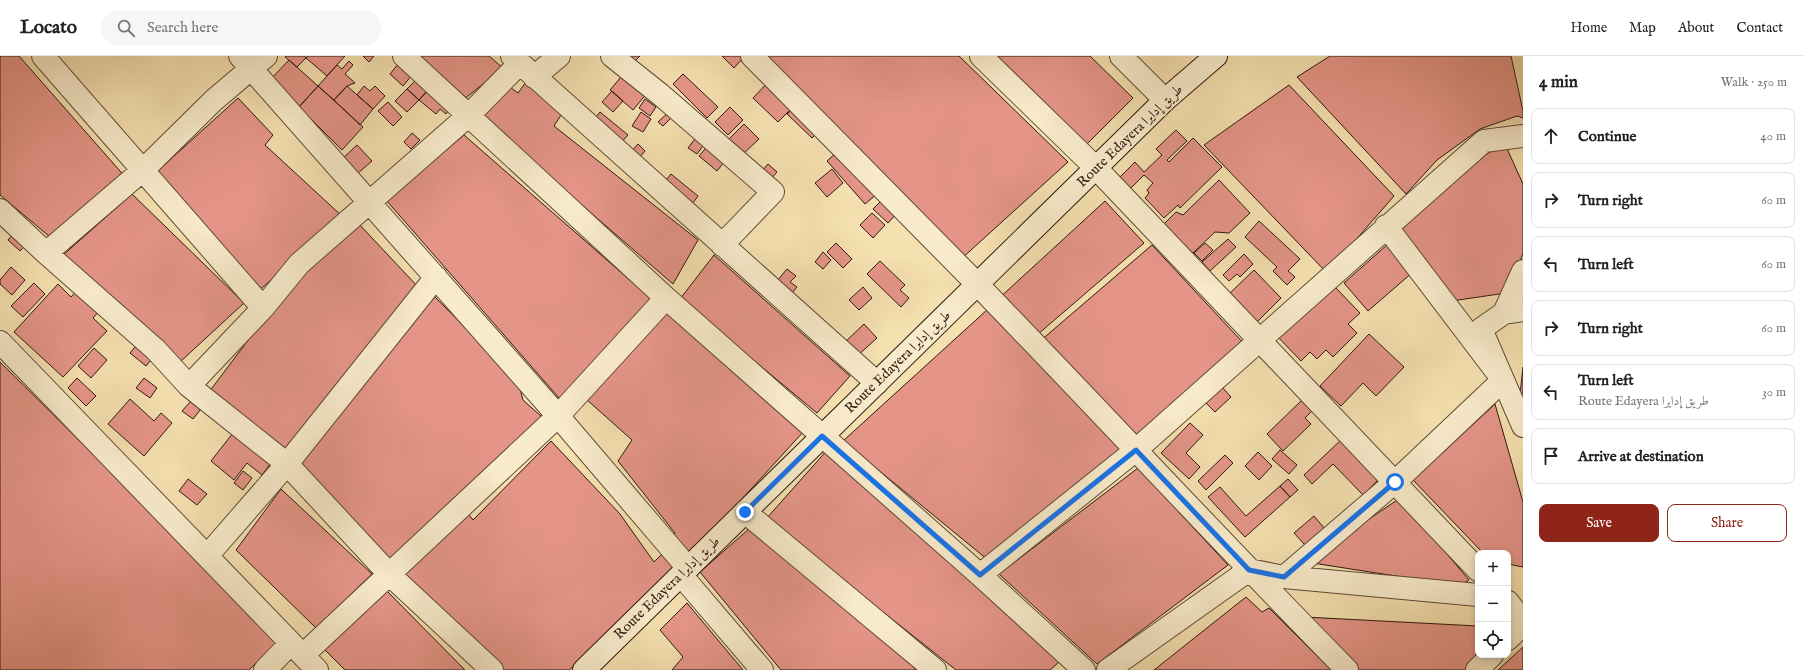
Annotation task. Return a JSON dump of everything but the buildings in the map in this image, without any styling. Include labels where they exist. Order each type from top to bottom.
[{"type":"street","points":[[43,56],[263,308]]},
{"type":"street","points":[[404,56],[666,298],[980,575],[1084,670]]},
{"type":"street","points":[[189,386],[263,308],[299,264],[469,115],[522,66],[559,56]]},
{"type":"street","points":[[612,56],[661,95],[773,192],[722,246]]},
{"type":"street","points":[[752,56],[978,284],[1249,570],[1347,670]]},
{"type":"street","points":[[981,56],[1096,168],[1475,567]]},
{"type":"street","points":[[1121,56],[1165,100]]},
{"type":"street","name":"Route Edayera طريق إدايرا","points":[[584,670],[1165,100],[1216,56]]},
{"type":"street","points":[[46,253],[143,170],[252,60],[370,202],[558,416],[762,670]]},
{"type":"street","points":[[522,66],[877,383]]},
{"type":"street","points":[[980,575],[1136,450],[1386,226],[1484,141],[1523,136]]},
{"type":"street","points":[[0,210],[46,253],[156,350],[189,386],[287,464],[390,575],[492,670]]},
{"type":"street","points":[[1386,226],[1503,380]]},
{"type":"street","points":[[1523,271],[1514,311],[1481,329],[1523,426]]},
{"type":"street","points":[[207,556],[287,464],[436,277]]},
{"type":"street","points":[[265,670],[304,656],[558,416],[666,298]]},
{"type":"street","points":[[0,342],[304,656]]},
{"type":"street","points":[[1284,577],[1395,482],[1503,380]]},
{"type":"street","points":[[745,512],[935,670]]},
{"type":"street","points":[[1108,670],[1249,570],[1284,577],[1475,594]]},
{"type":"street","points":[[1511,597],[1523,597]]},
{"type":"street","points":[[1511,606],[1523,623],[1511,636]]},
{"type":"street","points":[[1477,670],[1489,658]]},
{"type":"route","points":[[745,512],[822,436],[980,575],[1136,450],[1249,570],[1284,577],[1395,482]]}]
